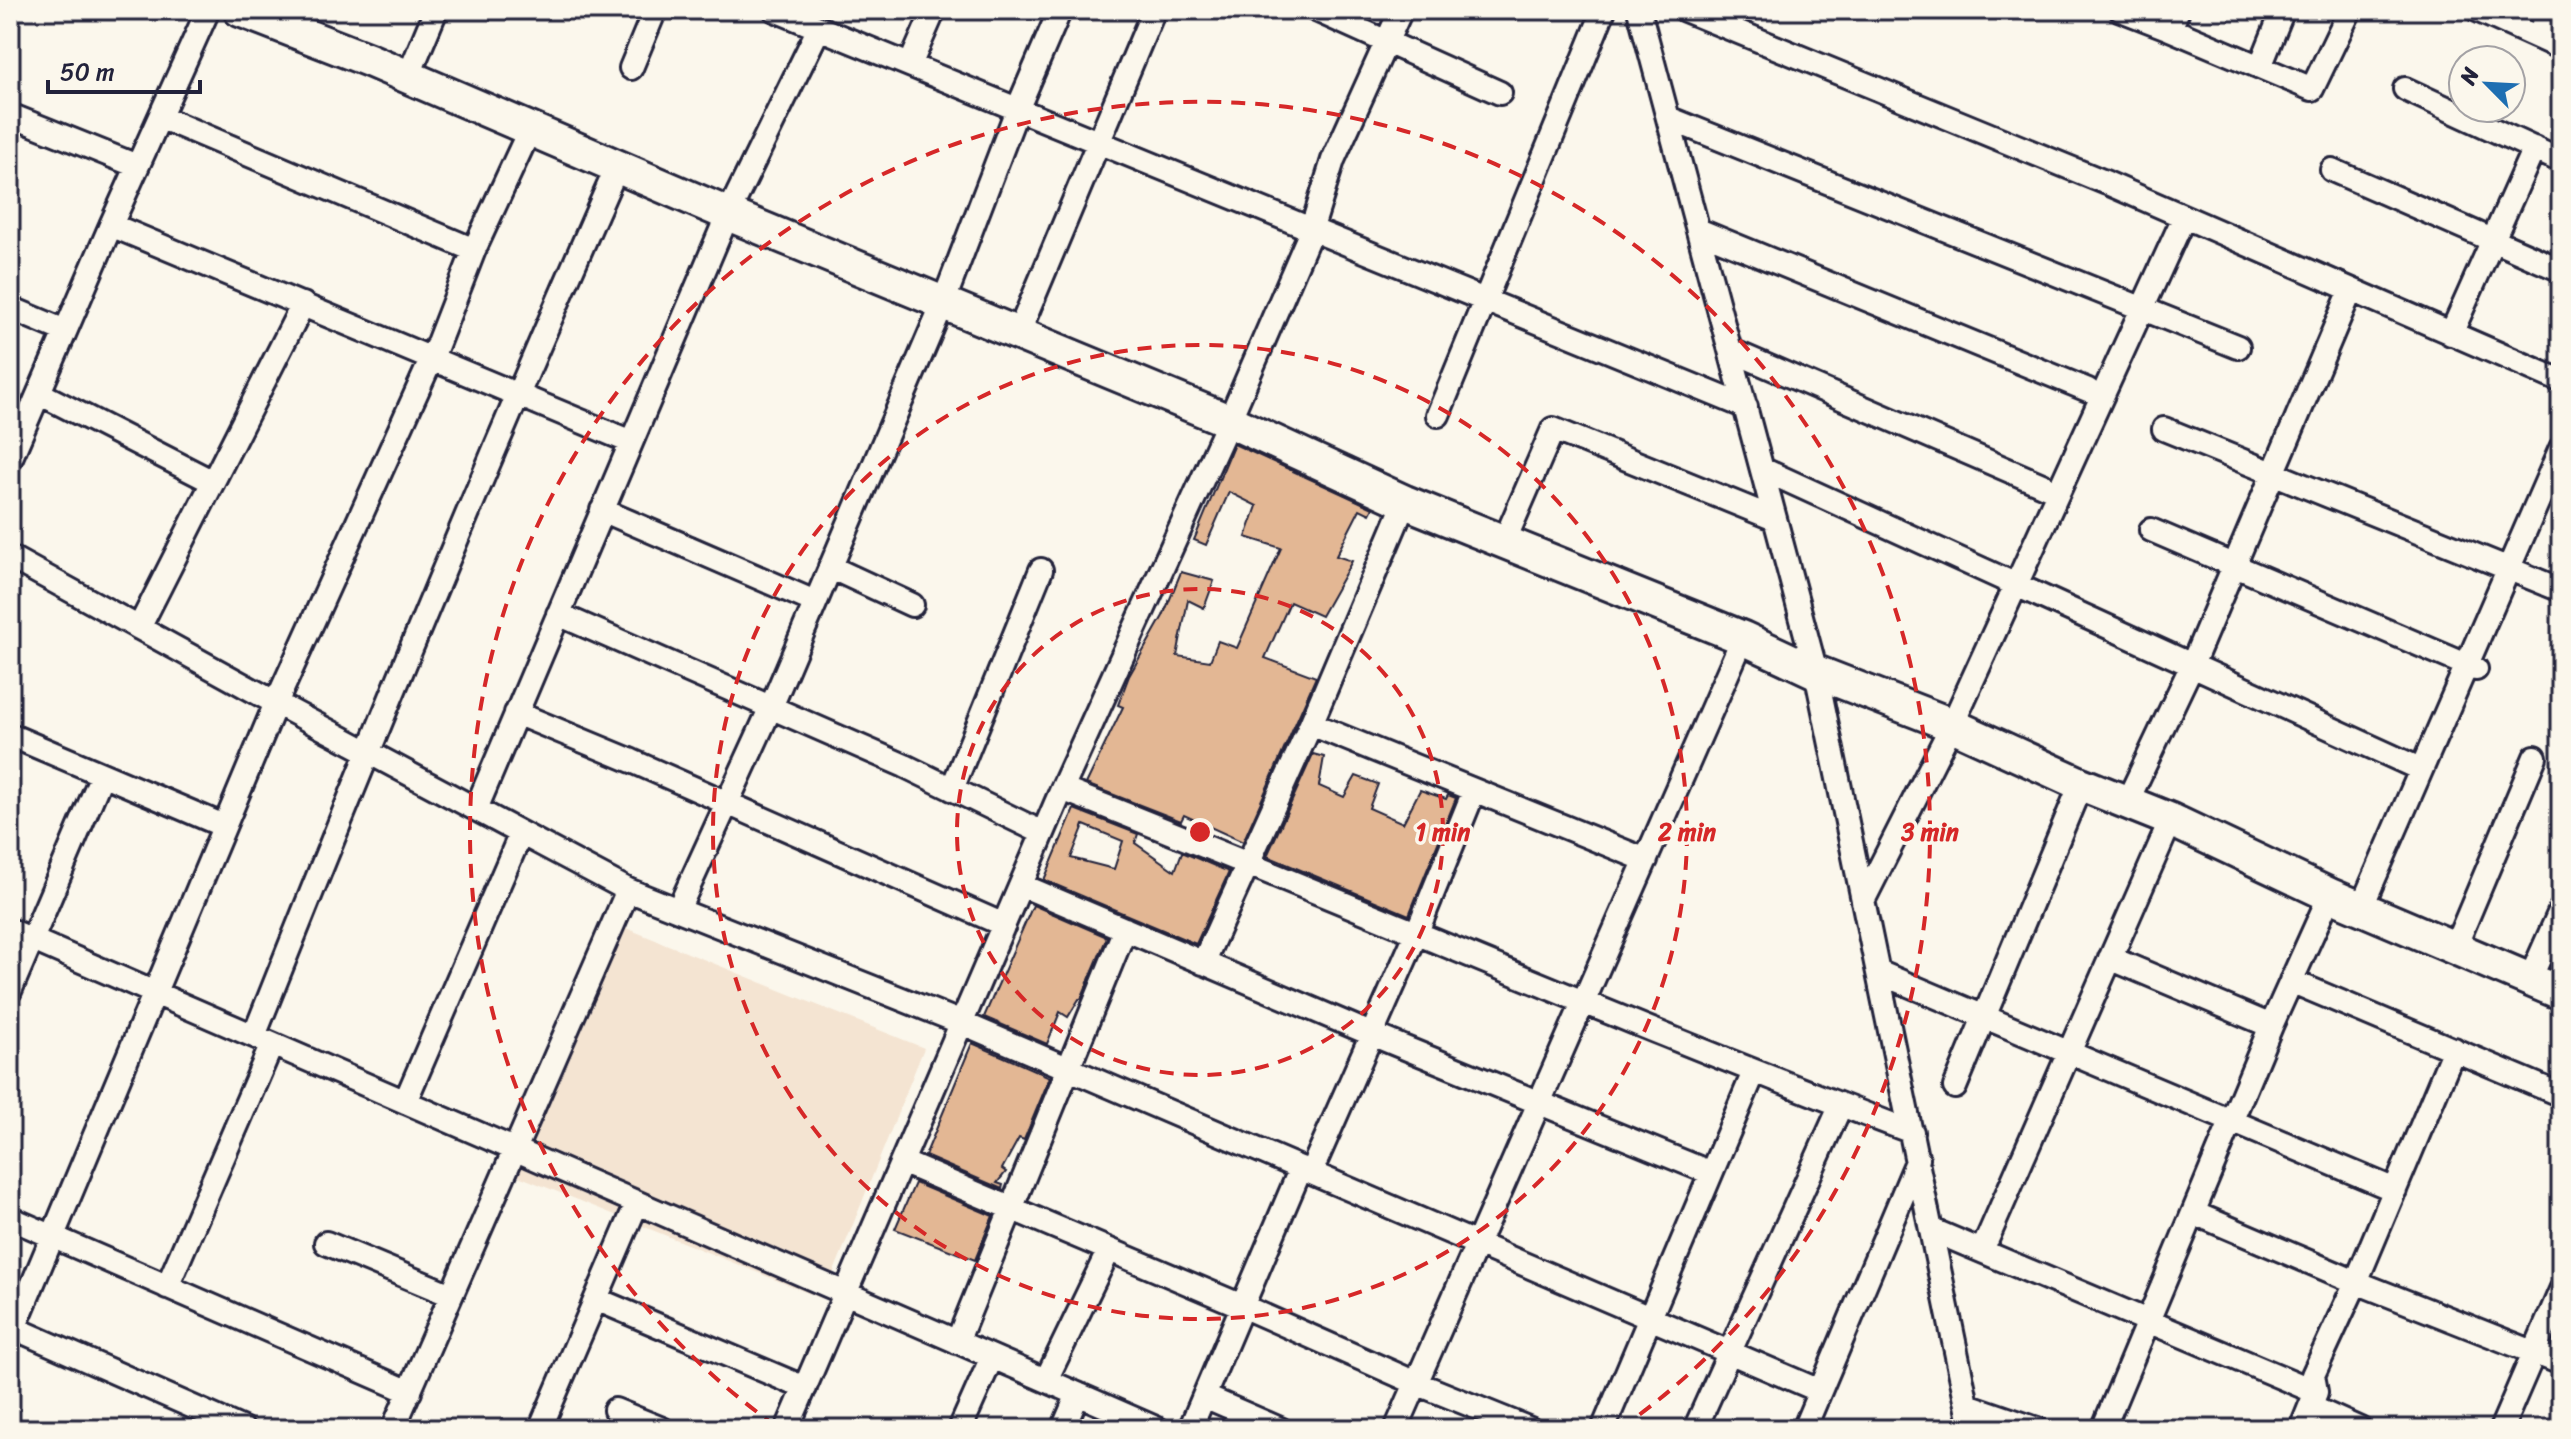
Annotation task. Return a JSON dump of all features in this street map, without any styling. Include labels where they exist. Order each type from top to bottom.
[{"type":"street","points":[[10,460],[208,10]]},
{"type":"street","points":[[240,10],[281,17],[408,77],[728,214],[1229,421],[1405,502],[1952,725],[2081,784],[2171,820],[2330,895],[2561,993]]},
{"type":"street","points":[[408,77],[436,10]]},
{"type":"street","points":[[631,68],[655,10]]},
{"type":"street","points":[[775,10],[812,20],[1017,110],[1746,407]]},
{"type":"street","points":[[910,65],[934,10]]},
{"type":"street","points":[[678,910],[771,707],[943,303],[1017,110],[1060,10]]},
{"type":"street","points":[[1018,334],[1154,10]]},
{"type":"street","points":[[1316,10],[1500,93]]},
{"type":"street","points":[[787,1429],[1062,789],[1229,421],[1311,231],[1333,160],[1401,10]]},
{"type":"street","points":[[1438,415],[1604,10]]},
{"type":"street","points":[[1639,10],[1816,672],[1972,1429]]},
{"type":"street","points":[[1685,10],[2184,217],[2561,381]]},
{"type":"street","points":[[2121,10],[2174,20],[2260,67],[2312,89],[2350,10]]},
{"type":"street","points":[[2260,67],[2283,10]]},
{"type":"street","points":[[2477,10],[2561,48]]},
{"type":"street","points":[[2538,37],[2549,10]]},
{"type":"street","points":[[476,809],[812,20]]},
{"type":"street","points":[[2405,89],[2561,161]]},
{"type":"street","points":[[10,115],[137,166]]},
{"type":"street","points":[[160,117],[474,250]]},
{"type":"street","points":[[1668,118],[2238,347]]},
{"type":"street","points":[[243,1429],[14,1320],[52,1237],[276,703],[432,358],[474,250],[530,129]]},
{"type":"street","points":[[2451,334],[2534,148]]},
{"type":"street","points":[[167,1287],[263,1040],[367,752],[517,394],[617,167]]},
{"type":"street","points":[[2332,170],[2561,270]]},
{"type":"street","points":[[1863,901],[1952,725],[2184,217]]},
{"type":"street","points":[[111,225],[631,442]]},
{"type":"street","points":[[1698,230],[2088,390]]},
{"type":"street","points":[[2127,802],[2192,665],[2351,290]]},
{"type":"street","points":[[139,628],[303,304]]},
{"type":"street","points":[[10,308],[65,331]]},
{"type":"street","points":[[1730,350],[2047,487]]},
{"type":"street","points":[[39,393],[213,482]]},
{"type":"street","points":[[1504,542],[1553,429],[1775,519]]},
{"type":"street","points":[[2164,429],[2561,590]]},
{"type":"street","points":[[2362,906],[2420,769],[2471,667],[2508,569],[2553,490],[2561,448]]},
{"type":"street","points":[[1762,469],[2420,769]]},
{"type":"street","points":[[1203,963],[1251,863],[1405,502]]},
{"type":"street","points":[[602,510],[815,602]]},
{"type":"street","points":[[2151,530],[2471,667]]},
{"type":"street","points":[[10,557],[628,890],[962,1023],[1820,1391]]},
{"type":"street","points":[[830,567],[912,605]]},
{"type":"street","points":[[952,789],[1041,570]]},
{"type":"street","points":[[558,614],[771,707],[1043,833]]},
{"type":"street","points":[[1396,1429],[1743,638]]},
{"type":"street","points":[[516,713],[1004,925]]},
{"type":"street","points":[[1311,724],[1646,860]]},
{"type":"street","points":[[10,735],[224,826]]},
{"type":"street","points":[[2455,947],[2535,757]]},
{"type":"street","points":[[10,991],[20,935],[102,775]]},
{"type":"street","points":[[1955,1087],[2081,784]]},
{"type":"street","points":[[1062,789],[1251,863],[1754,1072],[1912,1132]]},
{"type":"street","points":[[1190,1429],[1242,1306],[1417,932],[1474,791]]},
{"type":"street","points":[[1982,1251],[2171,820]]},
{"type":"street","points":[[405,1102],[521,833]]},
{"type":"street","points":[[1021,885],[1371,1034],[1711,1173]]},
{"type":"street","points":[[393,1429],[628,890]]},
{"type":"street","points":[[2103,1429],[2271,1026],[2330,895]]},
{"type":"street","points":[[2530,979],[2561,909]]},
{"type":"street","points":[[957,1342],[1125,929]]},
{"type":"street","points":[[20,935],[1158,1429]]},
{"type":"street","points":[[2110,958],[2271,1026]]},
{"type":"street","points":[[1878,972],[2395,1190]]},
{"type":"street","points":[[2291,981],[2561,1095]]},
{"type":"street","points":[[2301,1429],[2313,1399],[2313,1375],[2356,1282],[2454,1049]]},
{"type":"street","points":[[1603,1429],[1754,1072]]},
{"type":"street","points":[[1695,1429],[1841,1105]]},
{"type":"street","points":[[1804,1429],[1918,1159]]},
{"type":"street","points":[[902,1162],[1530,1429]]},
{"type":"street","points":[[540,1429],[637,1203]]},
{"type":"street","points":[[2194,1213],[2356,1282],[2561,1363]]},
{"type":"street","points":[[10,1218],[410,1392]]},
{"type":"street","points":[[1932,1230],[2148,1320],[2313,1399],[2360,1429]]},
{"type":"street","points":[[326,1243],[451,1295]]},
{"type":"street","points":[[1046,1380],[1109,1250]]},
{"type":"street","points":[[2501,1429],[2561,1290]]},
{"type":"street","points":[[596,1299],[805,1388]]},
{"type":"street","points":[[960,1429],[992,1357]]},
{"type":"street","points":[[1063,1429],[1078,1394]]},
{"type":"street","points":[[1204,1396],[1280,1429]]},
{"type":"street","points":[[1967,1405],[2037,1429]]},
{"type":"street","points":[[615,1410],[662,1429]]},
{"type":"shaded area","points":[[611,922],[924,1048],[823,1299],[511,1173]]},
{"type":"building","points":[[1234,444],[1373,508],[1370,514],[1360,509],[1336,556],[1352,561],[1321,616],[1290,602],[1265,658],[1316,677],[1243,842],[1184,815],[1181,821],[1086,784],[1123,707],[1118,705],[1129,676],[1163,616],[1181,572],[1214,581],[1204,608],[1188,600],[1177,656],[1210,661],[1218,641],[1237,648],[1281,548],[1246,537],[1257,506],[1229,492],[1206,545],[1194,540]]},
{"type":"building","points":[[1313,754],[1324,757],[1319,786],[1344,797],[1356,776],[1378,784],[1369,808],[1403,823],[1420,790],[1446,799],[1448,795],[1456,798],[1409,915],[1267,856]]},
{"type":"building","points":[[1074,809],[1138,834],[1135,843],[1175,871],[1182,852],[1229,872],[1196,944],[1044,880]],"holes":[[[1084,825],[1123,841],[1114,869],[1071,858]]]},
{"type":"building","points":[[1033,905],[1107,937],[1081,999],[1068,1017],[1060,1012],[1047,1044],[984,1017]]},
{"type":"building","points":[[972,1043],[1050,1077],[1024,1140],[1019,1138],[1002,1169],[1006,1172],[997,1183],[1003,1185],[1002,1189],[925,1156]]},
{"type":"building","points":[[915,1183],[993,1216],[975,1260],[895,1229]]}]
